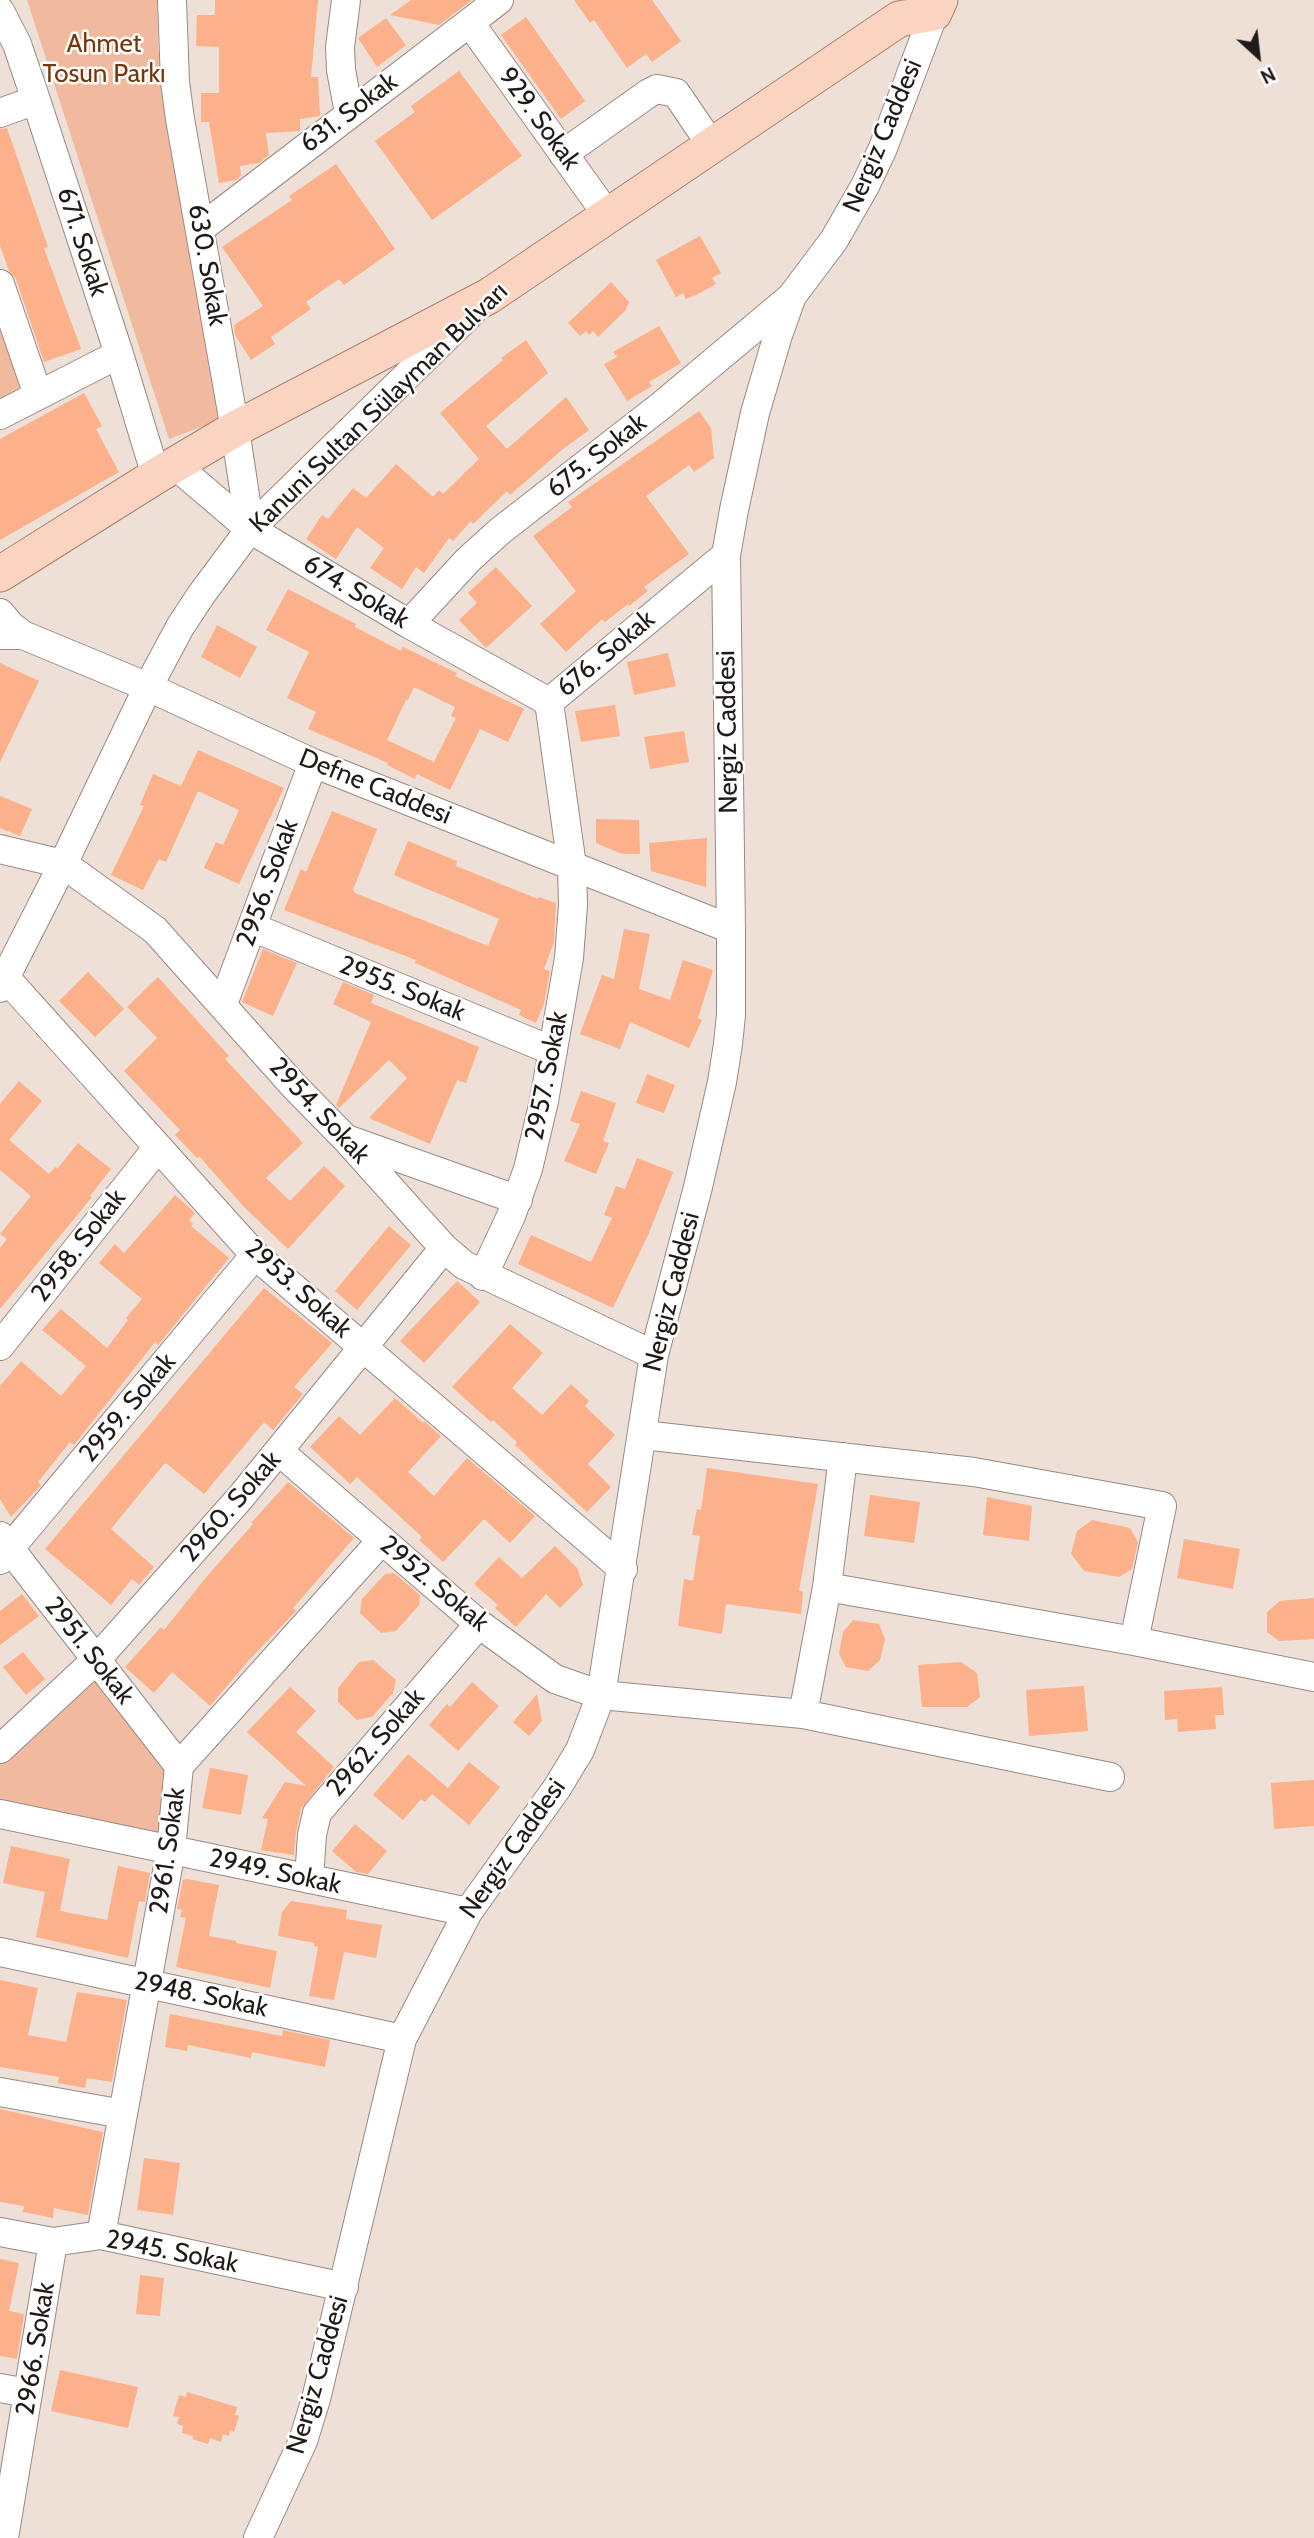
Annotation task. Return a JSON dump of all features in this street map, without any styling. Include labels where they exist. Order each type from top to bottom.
[{"type":"main road","name":"Kanuni Sultan Sülayman Bulvarı","points":[[489,296],[899,19],[937,7]]},
{"type":"main road","points":[[0,574],[235,429],[489,296]]},
{"type":"street","name":"630. Sokak","points":[[172,0],[175,82],[250,529]]},
{"type":"street","points":[[346,0],[340,58],[349,113]]},
{"type":"street","name":"631. Sokak","points":[[201,228],[499,0]]},
{"type":"street","name":"Nergiz Caddesi","points":[[258,2538],[303,2441],[326,2361],[402,2039],[468,1912],[557,1788],[580,1750],[601,1695],[623,1569],[654,1354],[698,1187],[722,1082],[731,1015],[726,555],[755,413],[792,296],[834,240],[865,186],[883,148],[937,7]]},
{"type":"street","name":"671. Sokak","points":[[0,11],[16,44],[36,100],[119,354],[166,470]]},
{"type":"street","name":"929. Sokak","points":[[470,23],[608,216]]},
{"type":"street","points":[[564,154],[657,89],[676,93],[712,145]]},
{"type":"street","points":[[0,113],[36,100]]},
{"type":"street","points":[[0,284],[38,395]]},
{"type":"street","name":"Kanuni Sultan Sülayman Bulvarı","points":[[2,982],[63,864],[148,687],[194,606],[250,529],[489,296]]},
{"type":"street","name":"675. Sokak","points":[[409,624],[468,560],[500,531],[662,405],[792,296]]},
{"type":"street","points":[[0,415],[119,354]]},
{"type":"street","name":"674. Sokak","points":[[166,470],[250,529],[409,624],[549,702]]},
{"type":"street","name":"676. Sokak","points":[[572,866],[549,702],[726,555]]},
{"type":"street","points":[[0,613],[10,626],[12,635]]},
{"type":"street","name":"Defne Caddesi","points":[[12,635],[148,687],[313,763],[731,929]]},
{"type":"street","name":"2956. Sokak","points":[[223,1004],[313,763]]},
{"type":"street","name":"2954. Sokak","points":[[0,849],[63,864],[155,930],[294,1086],[346,1139],[444,1248],[464,1265],[654,1354]]},
{"type":"street","name":"2957. Sokak","points":[[483,1276],[518,1200],[536,1138],[569,958],[573,905],[572,866]]},
{"type":"street","name":"2955. Sokak","points":[[252,926],[553,1051]]},
{"type":"street","name":"2953. Sokak","points":[[2,982],[256,1255],[623,1569]]},
{"type":"street","points":[[346,1139],[518,1200]]},
{"type":"street","name":"2958. Sokak","points":[[0,1346],[158,1147]]},
{"type":"street","name":"2960. Sokak","points":[[0,1749],[96,1660],[280,1452],[444,1248]]},
{"type":"street","name":"2959. Sokak","points":[[3,1549],[256,1255]]},
{"type":"street","points":[[643,1435],[974,1472],[1162,1506],[1133,1641]]},
{"type":"street","name":"2952. Sokak","points":[[280,1452],[479,1623],[555,1679],[601,1695],[803,1714],[1110,1777]]},
{"type":"street","points":[[803,1714],[827,1587],[842,1457]]},
{"type":"street","name":"2961. Sokak","points":[[102,2235],[171,1850],[179,1766],[382,1540]]},
{"type":"street","name":"2951. Sokak","points":[[3,1549],[96,1660],[179,1766]]},
{"type":"street","points":[[827,1587],[1133,1641],[1314,1677]]},
{"type":"street","name":"2962. Sokak","points":[[309,1879],[312,1835],[317,1813],[479,1623]]},
{"type":"street","name":"2949. Sokak","points":[[0,1814],[468,1912]]},
{"type":"street","name":"2948. Sokak","points":[[0,1952],[402,2039]]},
{"type":"street","points":[[0,2092],[123,2114]]},
{"type":"street","name":"2945. Sokak","points":[[0,2232],[53,2242],[102,2235],[344,2287]]},
{"type":"street","name":"2966. Sokak","points":[[3,2530],[53,2242]]},
{"type":"street","points":[[0,2388],[28,2393]]},
{"type":"green space","name":"Ahmet Tosun Parkı","points":[[27,0],[157,0],[158,48],[222,419],[169,439]]},
{"type":"green space","points":[[0,318],[24,386],[0,400]]},
{"type":"green space","points":[[98,1676],[167,1759],[161,1837],[0,1805],[0,1757]]},
{"type":"building","points":[[215,0],[318,0],[311,77],[318,77],[320,116],[300,119],[300,131],[266,133],[269,155],[259,163],[240,166],[241,176],[236,180],[219,183],[209,122],[201,122],[201,93],[219,93],[219,47],[196,46],[197,15],[215,15]]},
{"type":"building","points":[[411,0],[472,0],[439,25],[390,15]]},
{"type":"building","points":[[574,0],[652,0],[681,41],[652,62],[646,54],[627,68],[594,20],[590,23]]},
{"type":"building","points":[[526,17],[585,101],[561,119],[501,35]]},
{"type":"building","points":[[386,18],[406,45],[377,67],[358,38]]},
{"type":"building","points":[[459,71],[522,156],[432,220],[375,141],[415,112],[411,106]]},
{"type":"building","points":[[7,128],[48,247],[44,248],[81,349],[44,362],[16,279],[9,271],[0,245],[0,129]]},
{"type":"building","points":[[336,164],[395,249],[344,285],[339,279],[306,302],[311,309],[271,337],[275,344],[251,360],[235,335],[234,325],[263,306],[222,247],[292,200],[289,196]]},
{"type":"building","points":[[700,236],[721,273],[712,278],[716,284],[696,295],[686,299],[683,293],[676,297],[656,260]]},
{"type":"building","points":[[611,282],[629,302],[625,311],[598,337],[593,331],[589,335],[586,331],[580,336],[568,323]]},
{"type":"building","points":[[659,326],[681,363],[649,382],[652,386],[627,401],[604,364],[617,357],[613,352]]},
{"type":"building","points":[[526,340],[548,373],[486,426],[507,449],[566,397],[589,430],[510,495],[507,491],[473,524],[471,521],[453,541],[449,538],[424,573],[416,567],[402,589],[370,568],[384,548],[357,527],[336,559],[306,539],[322,515],[328,519],[353,488],[366,498],[396,464],[433,497],[439,490],[443,494],[479,459],[440,413],[503,360],[501,358]]},
{"type":"building","points":[[84,393],[102,426],[96,429],[119,472],[0,540],[0,439]]},
{"type":"building","points":[[699,411],[711,428],[714,458],[694,472],[689,465],[646,496],[689,554],[644,587],[648,591],[605,622],[602,619],[566,652],[540,624],[576,591],[533,536],[572,507],[568,502]]},
{"type":"building","points":[[496,567],[532,606],[486,648],[459,620],[477,603],[468,593]]},
{"type":"building","points":[[288,589],[401,651],[403,647],[524,709],[508,742],[480,729],[450,790],[417,774],[415,779],[387,765],[388,763],[308,729],[316,712],[287,698],[309,652],[266,630]],"holes":[[[414,687],[455,707],[451,716],[456,718],[434,762],[387,740]]]},
{"type":"building","points":[[217,625],[257,647],[240,678],[201,657]]},
{"type":"building","points":[[668,653],[676,686],[634,695],[627,662]]},
{"type":"building","points":[[0,663],[39,681],[0,762]]},
{"type":"building","points":[[615,705],[620,736],[581,742],[575,711]]},
{"type":"building","points":[[684,731],[689,762],[650,769],[644,737]]},
{"type":"building","points":[[198,750],[284,788],[239,884],[204,868],[216,842],[223,845],[239,810],[198,791],[166,862],[159,859],[143,890],[111,875],[144,806],[140,805],[153,774],[181,786]]},
{"type":"building","points":[[0,796],[32,809],[20,836],[0,828]]},
{"type":"building","points":[[332,811],[377,829],[353,890],[355,893],[488,946],[499,919],[394,875],[408,841],[457,861],[456,866],[538,899],[539,897],[556,903],[554,942],[544,969],[550,971],[544,1004],[536,1023],[519,1015],[521,1010],[415,963],[416,960],[284,910],[301,869],[306,872]]},
{"type":"building","points":[[596,819],[639,820],[640,854],[622,854],[596,843]]},
{"type":"building","points":[[707,838],[706,887],[651,871],[649,843]]},
{"type":"building","points":[[624,929],[650,934],[639,989],[670,1000],[683,960],[713,970],[698,1018],[702,1020],[689,1048],[630,1022],[620,1049],[580,1034],[602,975],[614,979]]},
{"type":"building","points":[[263,949],[297,963],[273,1016],[242,1002]]},
{"type":"building","points":[[88,972],[124,1009],[95,1037],[59,1001]]},
{"type":"building","points":[[158,977],[229,1056],[225,1059],[303,1143],[266,1178],[290,1201],[324,1166],[345,1186],[288,1249],[244,1207],[199,1156],[197,1158],[175,1135],[180,1130],[124,1071],[157,1038],[127,1007]]},
{"type":"building","points":[[343,982],[374,995],[371,1003],[479,1047],[466,1083],[457,1080],[430,1144],[369,1118],[407,1078],[389,1060],[339,1108],[336,1105],[371,1022],[333,1004]]},
{"type":"building","points":[[647,1074],[675,1085],[664,1113],[636,1103]]},
{"type":"building","points":[[19,1081],[42,1101],[9,1140],[49,1174],[55,1167],[57,1169],[78,1143],[111,1169],[90,1196],[92,1197],[0,1309],[0,1248],[7,1239],[0,1234],[31,1196],[0,1170],[0,1104]]},
{"type":"building","points":[[581,1091],[616,1103],[603,1141],[609,1143],[596,1174],[564,1161],[580,1124],[570,1121]]},
{"type":"building","points":[[637,1158],[673,1172],[649,1233],[613,1308],[518,1264],[531,1235],[591,1262],[612,1218],[604,1215],[616,1186],[625,1189]]},
{"type":"building","points":[[175,1195],[195,1213],[189,1220],[193,1224],[191,1226],[229,1258],[158,1345],[155,1342],[74,1445],[70,1442],[38,1482],[41,1485],[11,1517],[0,1499],[0,1386],[21,1361],[61,1396],[86,1366],[42,1330],[61,1309],[107,1348],[142,1299],[99,1263],[115,1244],[124,1253]]},
{"type":"building","points":[[389,1226],[411,1245],[357,1310],[335,1291]]},
{"type":"building","points":[[457,1281],[480,1302],[424,1363],[400,1341]]},
{"type":"building","points":[[264,1288],[332,1343],[294,1387],[303,1394],[273,1430],[264,1422],[204,1494],[164,1464],[111,1529],[154,1567],[139,1585],[132,1579],[111,1605],[45,1549]]},
{"type":"building","points":[[510,1324],[543,1353],[512,1388],[542,1415],[571,1384],[589,1401],[585,1406],[615,1435],[588,1464],[611,1487],[587,1512],[515,1445],[517,1442],[452,1387]]},
{"type":"building","points":[[395,1398],[441,1436],[408,1472],[434,1496],[467,1458],[535,1516],[510,1543],[484,1519],[443,1562],[419,1540],[422,1537],[357,1477],[350,1484],[310,1447],[339,1416],[360,1435]]},
{"type":"building","points":[[707,1468],[818,1484],[799,1591],[803,1592],[801,1614],[726,1604],[722,1634],[678,1626],[684,1579],[693,1581],[700,1536],[692,1535],[697,1509],[701,1510]]},
{"type":"building","points":[[288,1482],[354,1538],[293,1608],[296,1611],[210,1706],[172,1672],[154,1693],[125,1667],[161,1627],[164,1630]]},
{"type":"building","points":[[870,1495],[920,1502],[914,1543],[864,1536]]},
{"type":"building","points":[[987,1497],[1032,1506],[1029,1541],[983,1535]]},
{"type":"building","points":[[1092,1520],[1130,1528],[1138,1542],[1132,1569],[1119,1577],[1084,1571],[1071,1554],[1077,1531]]},
{"type":"building","points":[[1184,1539],[1240,1549],[1233,1589],[1177,1578]]},
{"type":"building","points":[[555,1546],[577,1568],[583,1585],[560,1608],[546,1594],[516,1627],[495,1608],[498,1605],[474,1584],[499,1557],[522,1578]]},
{"type":"building","points":[[394,1573],[420,1595],[419,1605],[396,1631],[381,1633],[360,1613],[362,1599],[385,1574]]},
{"type":"building","points":[[22,1594],[39,1616],[0,1645],[0,1611]]},
{"type":"building","points":[[1314,1598],[1314,1639],[1279,1641],[1267,1632],[1267,1612],[1280,1601]]},
{"type":"building","points":[[853,1620],[879,1624],[885,1639],[880,1660],[868,1671],[846,1667],[839,1654],[843,1632]]},
{"type":"building","points":[[23,1652],[45,1679],[26,1695],[3,1667]]},
{"type":"building","points":[[373,1660],[396,1680],[393,1693],[372,1717],[357,1720],[338,1702],[338,1688],[359,1662]]},
{"type":"building","points":[[961,1662],[977,1673],[980,1697],[967,1707],[922,1707],[918,1665]]},
{"type":"building","points":[[472,1682],[499,1706],[458,1751],[429,1725],[447,1704],[450,1707]]},
{"type":"building","points":[[1084,1686],[1088,1731],[1029,1736],[1026,1690]]},
{"type":"building","points":[[290,1687],[316,1711],[296,1732],[334,1767],[301,1809],[294,1855],[261,1850],[268,1819],[262,1818],[285,1782],[306,1786],[247,1732]]},
{"type":"building","points":[[1222,1687],[1224,1715],[1215,1715],[1216,1729],[1178,1732],[1177,1719],[1165,1720],[1164,1691]]},
{"type":"building","points":[[537,1694],[542,1721],[529,1736],[513,1722]]},
{"type":"building","points":[[408,1754],[448,1788],[469,1762],[500,1787],[469,1825],[432,1794],[425,1802],[421,1799],[403,1820],[373,1795]]},
{"type":"building","points":[[210,1768],[248,1775],[241,1815],[202,1808]]},
{"type":"building","points":[[1314,1780],[1314,1826],[1274,1829],[1271,1783]]},
{"type":"building","points":[[355,1824],[387,1851],[368,1874],[356,1872],[332,1851]]},
{"type":"building","points":[[11,1846],[70,1859],[60,1911],[107,1920],[118,1866],[150,1873],[145,1902],[139,1901],[128,1958],[36,1937],[45,1892],[3,1883]]},
{"type":"building","points":[[183,1880],[219,1885],[209,1936],[277,1951],[270,1988],[176,1967],[186,1918],[180,1917],[182,1910],[177,1909]]},
{"type":"building","points":[[291,1901],[347,1910],[346,1919],[382,1925],[376,1958],[344,1952],[334,2000],[309,1996],[318,1947],[314,1946],[314,1943],[278,1936],[282,1912]]},
{"type":"building","points":[[0,1980],[38,1988],[28,2035],[66,2042],[77,1992],[127,2000],[112,2082],[87,2078],[85,2088],[58,2083],[59,2077],[0,2067]]},
{"type":"building","points":[[170,2014],[282,2036],[283,2030],[330,2040],[325,2067],[252,2052],[251,2058],[188,2045],[187,2051],[165,2047]]},
{"type":"building","points":[[0,2109],[103,2132],[88,2215],[54,2208],[53,2218],[23,2212],[24,2206],[0,2202]]},
{"type":"building","points":[[144,2158],[180,2163],[173,2215],[137,2210]]},
{"type":"building","points":[[0,2259],[19,2263],[9,2311],[24,2314],[17,2359],[0,2356]]},
{"type":"building","points":[[140,2275],[164,2278],[160,2316],[136,2314]]},
{"type":"building","points":[[60,2370],[138,2387],[128,2428],[51,2411]]},
{"type":"building","points":[[187,2392],[237,2407],[235,2415],[239,2416],[234,2432],[230,2430],[229,2436],[223,2434],[221,2442],[210,2438],[208,2444],[182,2433],[183,2426],[177,2424],[179,2417],[173,2416],[179,2395],[186,2397]]}]
